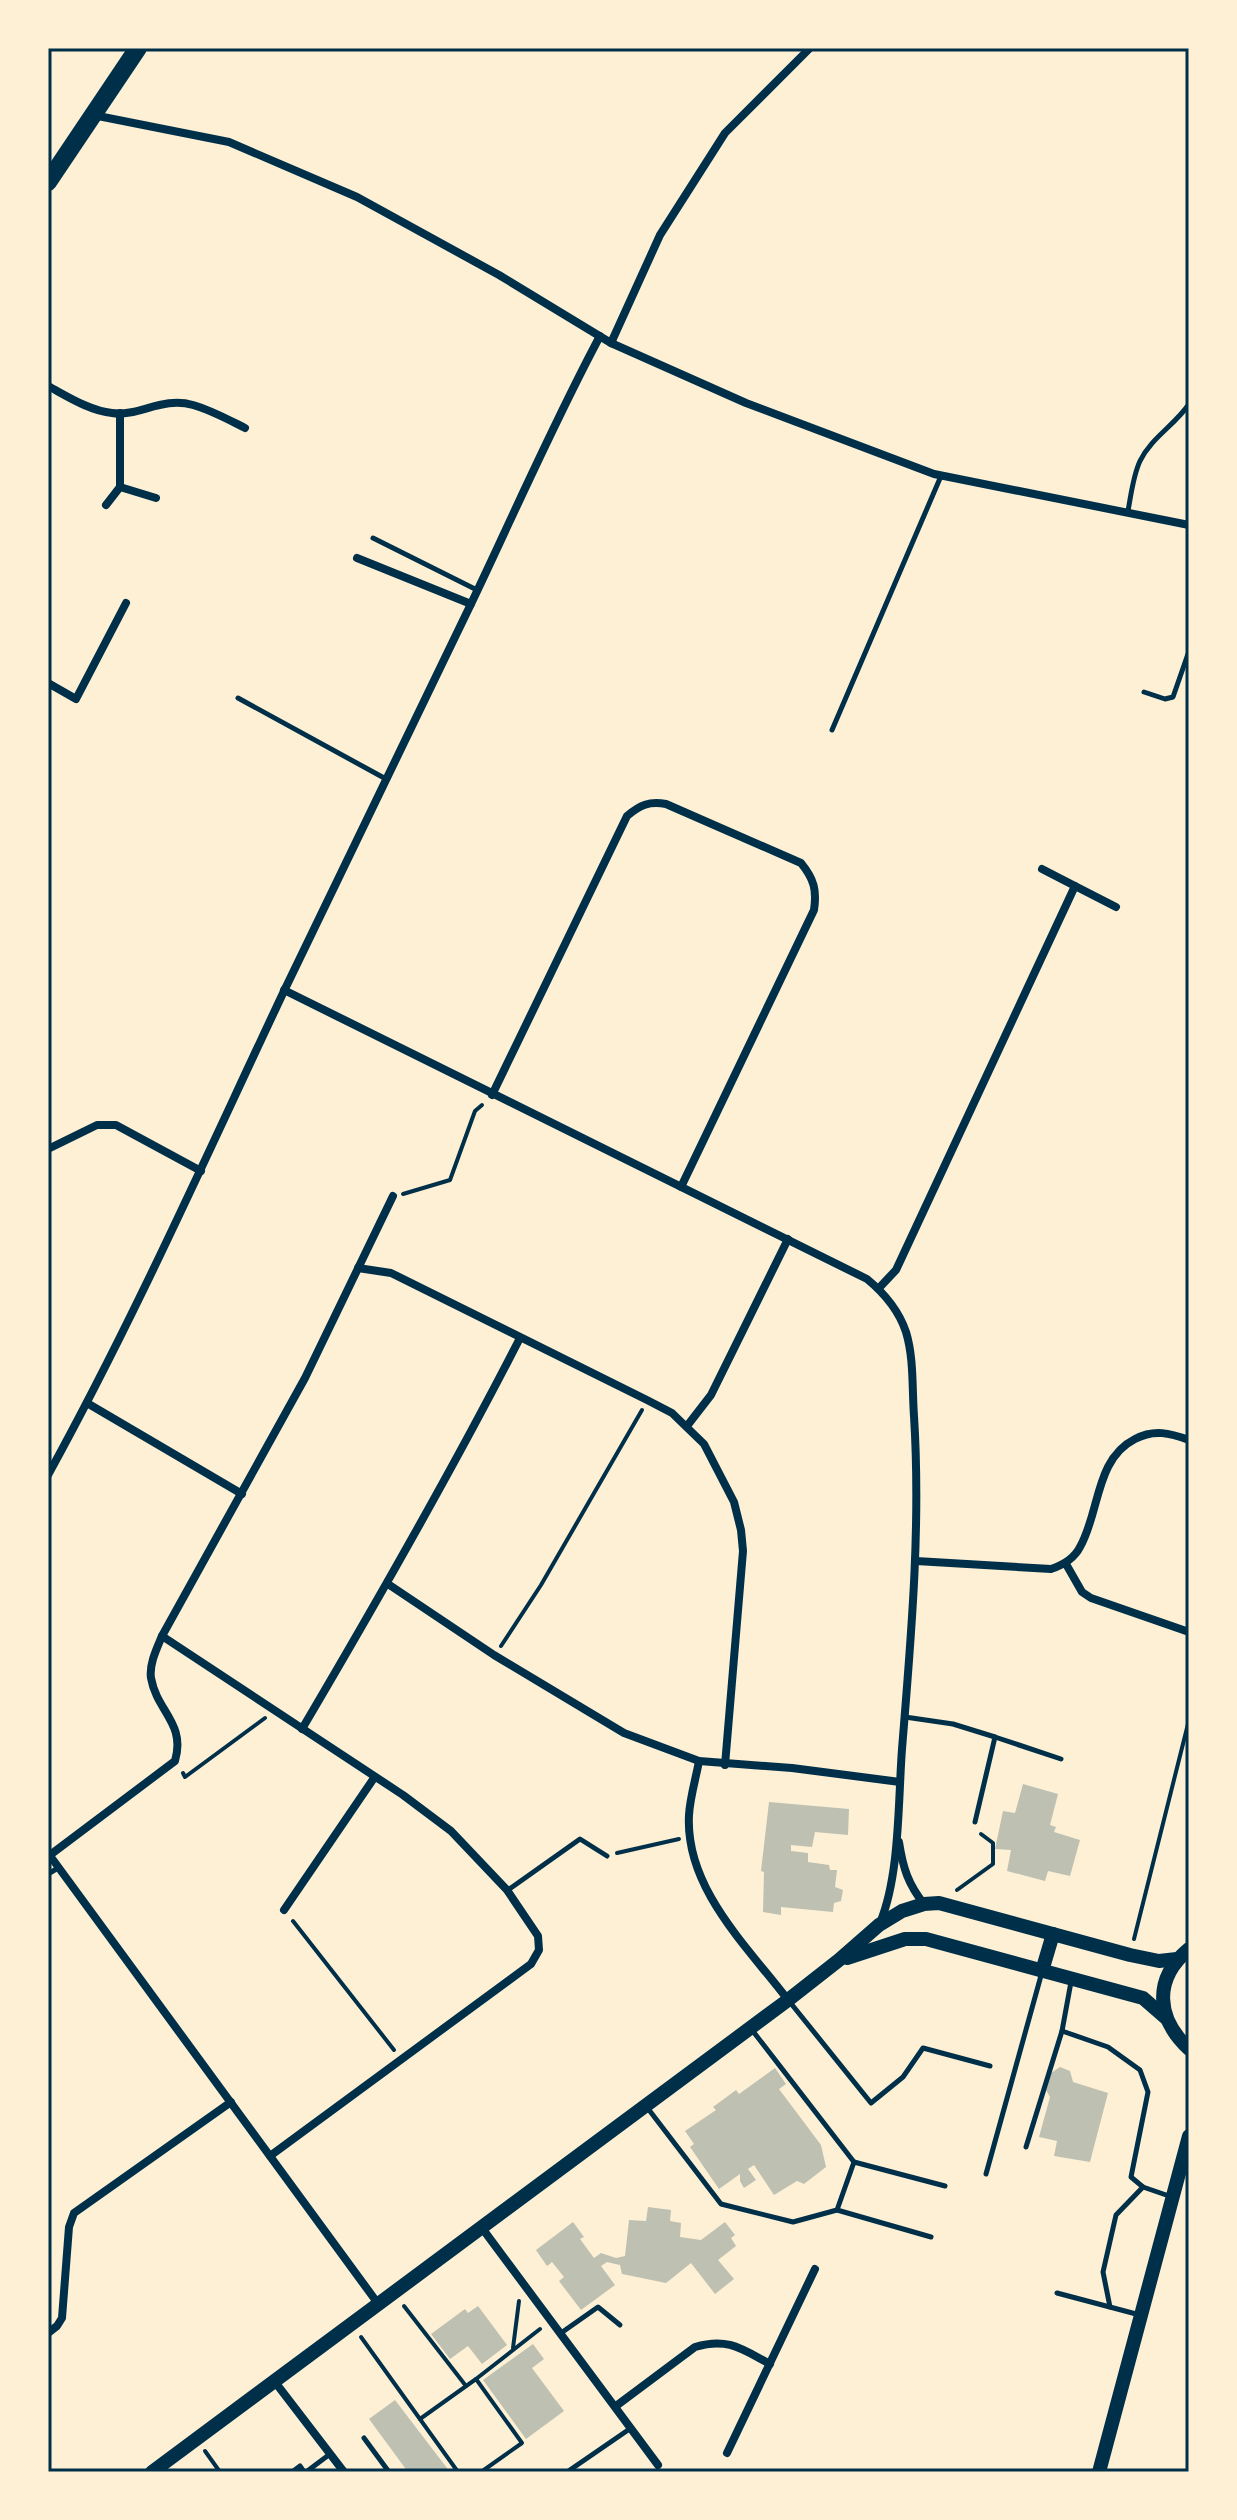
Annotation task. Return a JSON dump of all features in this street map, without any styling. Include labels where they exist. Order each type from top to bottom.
[{"type":"highway","points":[[48,182],[138,48]]},
{"type":"street","points":[[611,343],[660,235],[725,133],[810,48]]},
{"type":"street","points":[[92,115],[229,142],[343,191],[499,275],[611,343],[746,403],[941,475],[1189,525]]},
{"type":"street","points":[[48,1475],[87,1403],[201,1171],[569,393],[600,336]]},
{"type":"street","points":[[48,386],[76,401],[112,413],[161,402],[192,404],[245,428]]},
{"type":"street","points":[[106,505],[120,487],[120,413]]},
{"type":"street","points":[[120,487],[156,498]]},
{"type":"street","points":[[357,558],[471,604]]},
{"type":"street","points":[[48,683],[76,699],[126,603]]},
{"type":"street","points":[[492,1095],[627,816],[639,805],[654,802],[666,804],[801,863],[810,875],[816,892],[814,910],[681,1187]]},
{"type":"street","points":[[1042,869],[1116,907]]},
{"type":"street","points":[[879,1288],[896,1270],[1075,886]]},
{"type":"street","points":[[284,990],[867,1279],[894,1307],[908,1342],[918,1477],[916,1561],[897,1834],[886,1909],[879,1925]]},
{"type":"street","points":[[48,1149],[97,1125],[116,1125],[201,1171]]},
{"type":"street","points":[[379,2305],[49,1854],[175,1761],[179,1740],[150,1676],[154,1656],[162,1636],[305,1378],[393,1196]]},
{"type":"street","points":[[687,1426],[711,1395],[788,1239]]},
{"type":"street","points":[[358,1268],[391,1273],[647,1400],[672,1413],[704,1444],[734,1502],[743,1551],[725,1765]]},
{"type":"street","points":[[302,1729],[388,1584],[520,1338]]},
{"type":"street","points":[[87,1403],[242,1494]]},
{"type":"street","points":[[916,1561],[1051,1569],[1066,1564],[1080,1548],[1111,1457],[1125,1444],[1142,1435],[1160,1432],[1189,1440]]},
{"type":"street","points":[[1066,1564],[1082,1592],[1091,1598],[1189,1632]]},
{"type":"street","points":[[388,1584],[494,1655],[624,1733],[699,1761],[792,1768],[900,1782]]},
{"type":"street","points":[[162,1636],[451,1831],[507,1890],[538,1936],[539,1950],[531,1964],[270,2156]]},
{"type":"street","points":[[699,1761],[689,1816],[695,1866],[708,1895],[788,2000]]},
{"type":"street","points":[[284,1910],[374,1778]]},
{"type":"street","points":[[897,1834],[910,1886],[932,1904],[1159,1961],[1183,1954]]},
{"type":"street","points":[[152,2472],[788,2000],[879,1925],[902,1911],[932,1904]]},
{"type":"street","points":[[1042,1971],[1053,1934]]},
{"type":"street","points":[[839,1960],[905,1939],[926,1939],[1143,1998],[1166,2018],[1175,2035],[1189,2049]]},
{"type":"street","points":[[1166,2018],[1164,1988],[1171,1968],[1183,1954]]},
{"type":"street","points":[[48,2333],[62,2318],[69,2227],[74,2213],[231,2102]]},
{"type":"street","points":[[1099,2472],[1189,2136]]},
{"type":"street","points":[[482,2228],[661,2468]]},
{"type":"street","points":[[727,2453],[815,2269]]},
{"type":"street","points":[[616,2406],[695,2347],[711,2343],[733,2345],[770,2364]]},
{"type":"street","points":[[275,2382],[344,2472]]},
{"type":"lane","points":[[1128,511],[1139,462],[1153,442],[1181,417],[1189,404]]},
{"type":"lane","points":[[832,730],[941,475]]},
{"type":"lane","points":[[373,538],[477,590]]},
{"type":"lane","points":[[1144,692],[1165,699],[1173,697],[1189,651]]},
{"type":"lane","points":[[238,698],[386,779]]},
{"type":"lane","points":[[905,1717],[953,1724],[1061,1759]]},
{"type":"lane","points":[[975,1822],[995,1737]]},
{"type":"lane","points":[[507,1890],[580,1839],[607,1856]]},
{"type":"lane","points":[[48,1874],[59,1867]]},
{"type":"lane","points":[[986,2174],[1042,1971]]},
{"type":"lane","points":[[1026,2147],[1062,2031],[1072,1979]]},
{"type":"lane","points":[[788,2000],[871,2103],[903,2077],[923,2048],[990,2066]]},
{"type":"lane","points":[[750,2028],[854,2162],[945,2186]]},
{"type":"lane","points":[[1062,2031],[1108,2047],[1140,2070],[1148,2092],[1131,2177],[1143,2187],[1173,2197]]},
{"type":"lane","points":[[645,2105],[721,2204],[793,2222],[837,2210],[931,2237]]},
{"type":"lane","points":[[837,2210],[854,2162]]},
{"type":"lane","points":[[1110,2307],[1103,2272],[1116,2215],[1143,2187]]},
{"type":"lane","points":[[1057,2293],[1141,2315]]},
{"type":"lane","points":[[561,2333],[598,2307],[620,2325]]},
{"type":"lane","points":[[567,2472],[631,2427]]},
{"type":"lane","points":[[364,2438],[389,2472]]},
{"type":"lane","points":[[292,2472],[300,2466],[305,2472],[330,2454]]},
{"type":"path","points":[[393,1196],[450,1180],[475,1111],[492,1095]]},
{"type":"path","points":[[494,1655],[541,1585],[647,1400]]},
{"type":"path","points":[[175,1761],[185,1777],[259,1721],[278,1712]]},
{"type":"path","points":[[1130,1955],[1189,1720]]},
{"type":"path","points":[[932,1904],[993,1864],[993,1843],[981,1834]]},
{"type":"path","points":[[607,1856],[691,1837]]},
{"type":"path","points":[[284,1910],[402,2060]]},
{"type":"path","points":[[513,2350],[519,2318],[519,2277]]},
{"type":"path","points":[[395,2293],[466,2386]]},
{"type":"path","points":[[420,2419],[552,2320]]},
{"type":"path","points":[[352,2325],[458,2472]]},
{"type":"path","points":[[476,2379],[522,2443],[481,2472]]},
{"type":"path","points":[[197,2440],[220,2472]]},
{"type":"building","points":[[1023,1784],[1058,1794],[1050,1825],[1056,1827],[1054,1832],[1080,1840],[1070,1876],[1048,1871],[1045,1881],[1007,1871],[1011,1850],[995,1849],[1003,1811],[1015,1813]]},
{"type":"building","points":[[769,1802],[849,1809],[848,1835],[815,1832],[812,1847],[791,1845],[791,1851],[808,1853],[808,1862],[829,1865],[830,1870],[837,1870],[835,1887],[843,1890],[841,1901],[834,1903],[833,1912],[781,1907],[781,1915],[763,1912],[764,1872],[761,1871]]},
{"type":"building","points":[[1060,2067],[1070,2071],[1073,2082],[1108,2093],[1090,2162],[1054,2156],[1057,2141],[1039,2137],[1050,2097],[1046,2090],[1051,2073]]},
{"type":"building","points":[[775,2068],[786,2084],[779,2089],[821,2145],[826,2167],[804,2184],[797,2181],[774,2195],[754,2165],[748,2169],[756,2180],[744,2188],[740,2174],[719,2189],[690,2147],[694,2144],[685,2131],[716,2110],[713,2107],[736,2090],[739,2094]]},
{"type":"building","points":[[648,2207],[671,2210],[670,2221],[681,2223],[680,2237],[701,2240],[725,2222],[735,2235],[731,2238],[736,2246],[718,2260],[734,2279],[715,2294],[691,2263],[666,2283],[622,2274],[620,2265],[607,2262],[601,2266],[615,2285],[581,2310],[559,2281],[564,2277],[552,2262],[547,2266],[536,2250],[573,2222],[584,2237],[580,2239],[594,2258],[601,2253],[616,2258],[625,2256],[629,2220],[646,2221]]},
{"type":"building","points":[[478,2306],[507,2345],[482,2364],[468,2346],[450,2359],[431,2334],[465,2309],[468,2313]]},
{"type":"building","points":[[533,2344],[544,2359],[532,2368],[564,2411],[526,2439],[483,2380]]},
{"type":"building","points":[[395,2400],[450,2472],[408,2472],[369,2419]]}]
